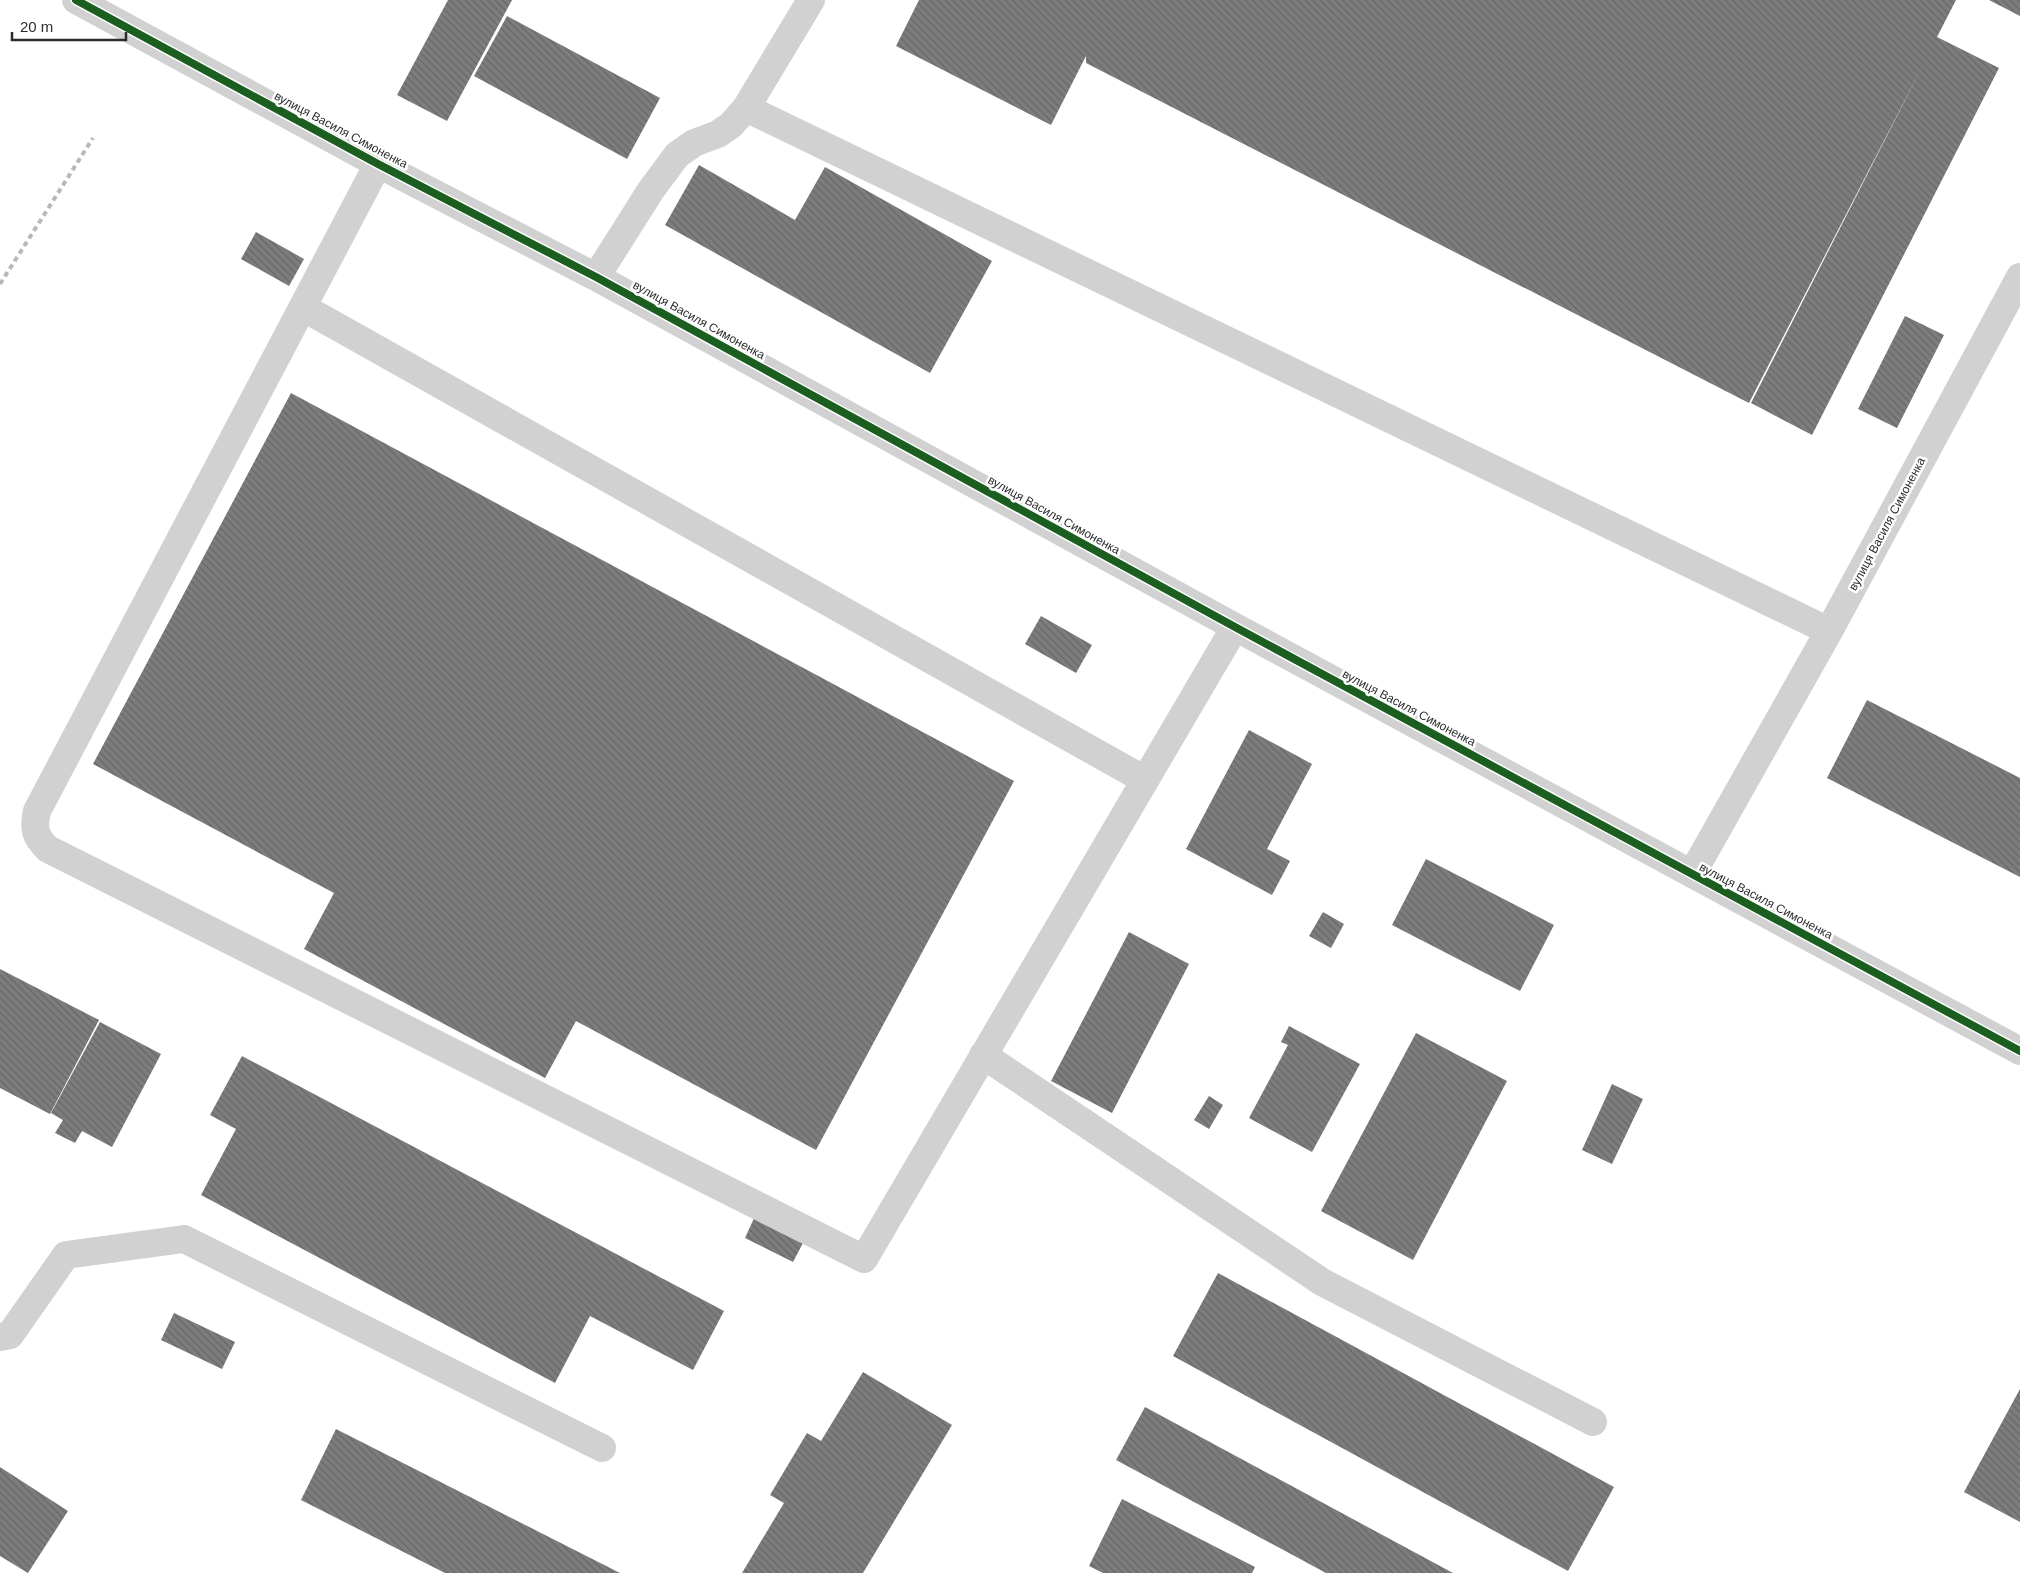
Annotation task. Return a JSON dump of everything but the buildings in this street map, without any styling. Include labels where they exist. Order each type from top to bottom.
[{"type":"street","name":"вулиця Василя Симоненка","points":[[76,0],[378,164],[596,277],[1235,627],[2020,1051]]},
{"type":"street","points":[[596,277],[651,190],[677,155],[694,144],[718,134],[731,125],[746,108],[811,0]]},
{"type":"street","points":[[746,108],[1830,630]]},
{"type":"street","points":[[378,164],[304,308],[36,811],[34,825],[37,839],[48,849],[864,1259],[1235,627]]},
{"type":"street","name":"вулиця Василя Симоненка","points":[[1692,874],[1830,630],[2020,277]]},
{"type":"street","points":[[304,308],[1145,780]]},
{"type":"street","points":[[983,1055],[1322,1282],[1593,1422]]},
{"type":"street","points":[[0,1337],[10,1335],[66,1255],[184,1239],[602,1448]]},
{"type":"railway","points":[[0,284],[93,138]]},
{"type":"cycle path","points":[[76,0],[378,164],[596,277],[1235,627],[2020,1051]]}]
